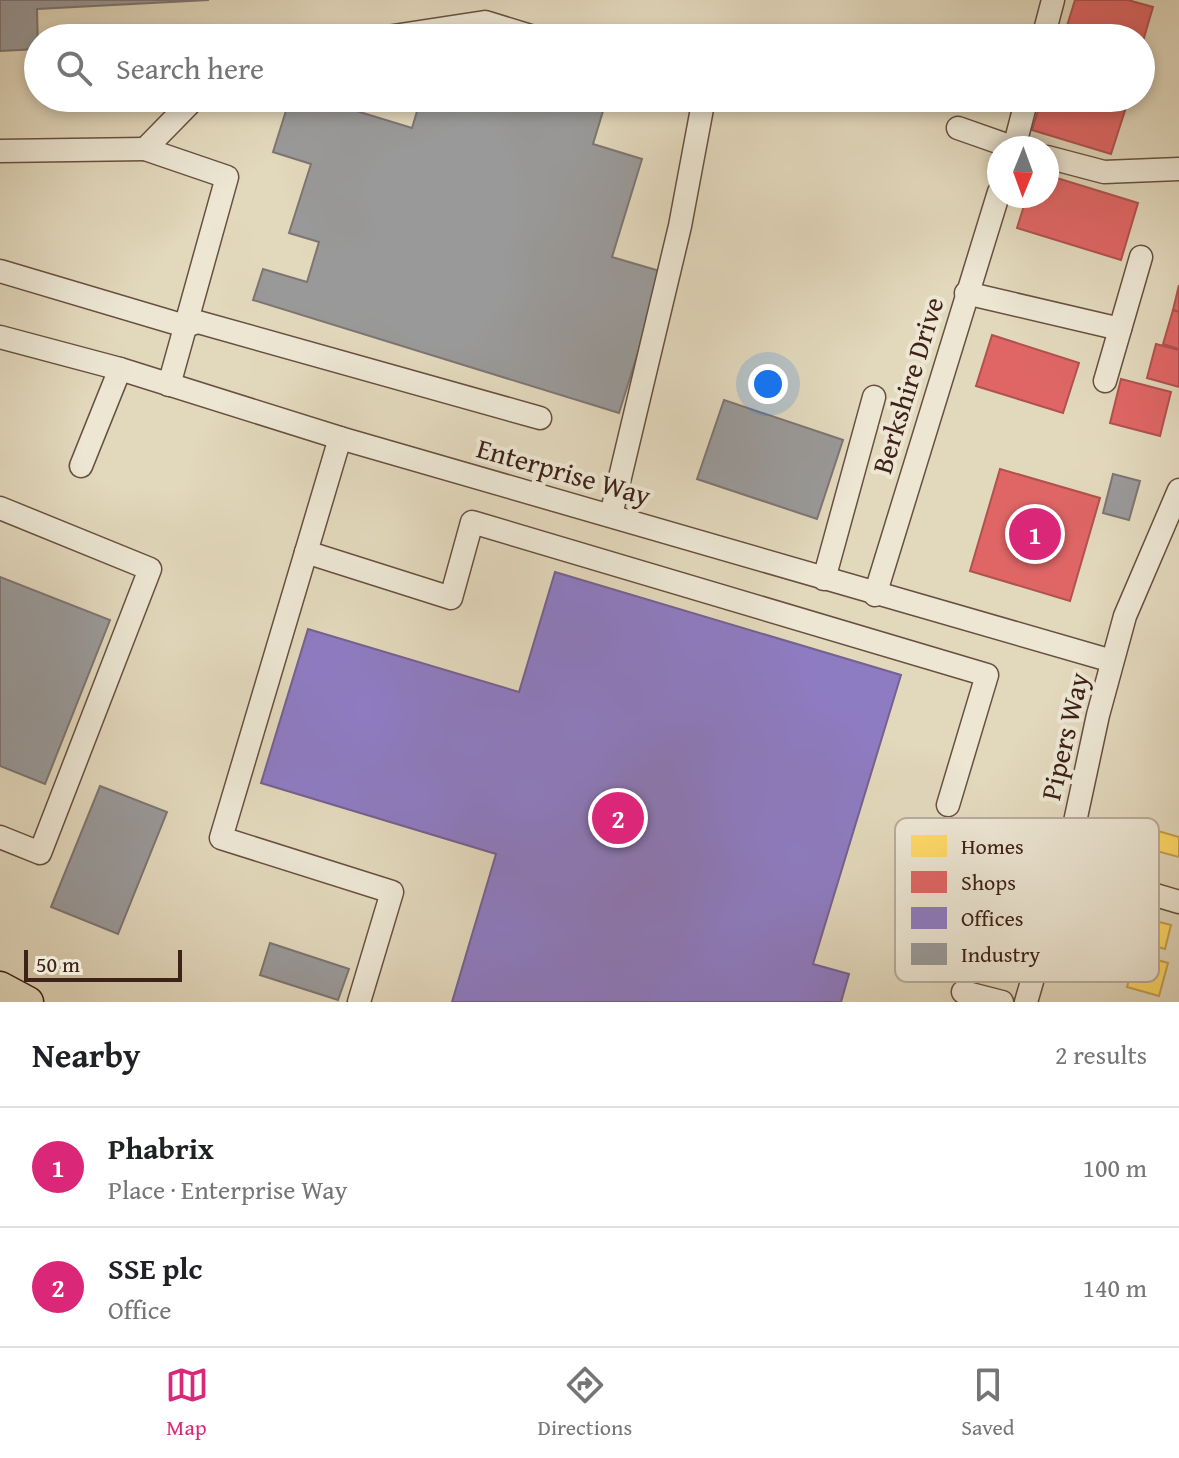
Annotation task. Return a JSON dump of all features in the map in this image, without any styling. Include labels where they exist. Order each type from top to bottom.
[{"type":"main road","points":[[0,987],[28,1002]]},
{"type":"street","points":[[1047,24],[1053,0]]},
{"type":"street","points":[[472,24],[492,24]]},
{"type":"street","points":[[145,149],[181,112]]},
{"type":"street","points":[[611,515],[680,226],[701,112]]},
{"type":"street","points":[[1017,136],[1023,112]]},
{"type":"street","points":[[958,128],[987,138]]},
{"type":"street","points":[[0,151],[145,149],[227,177],[169,385]]},
{"type":"street","points":[[1059,160],[1104,172],[1179,169]]},
{"type":"street","name":"Berkshire Drive","points":[[875,595],[994,208]]},
{"type":"street","points":[[1105,381],[1141,257]]},
{"type":"street","points":[[0,271],[185,326],[198,322],[540,418]]},
{"type":"street","points":[[966,293],[1120,329]]},
{"type":"street","name":"Enterprise Way","points":[[0,337],[120,369],[340,438],[611,515],[875,595],[1112,661]]},
{"type":"street","points":[[81,466],[120,369]]},
{"type":"street","points":[[824,579],[874,397]]},
{"type":"street","points":[[340,438],[221,838],[392,892],[359,1002]]},
{"type":"street","name":"Pipers Way","points":[[1076,818],[1125,616],[1179,490]]},
{"type":"street","points":[[0,508],[150,569],[40,853],[0,837]]},
{"type":"street","points":[[306,552],[451,598],[472,522],[987,675],[948,805]]},
{"type":"street","points":[[1159,896],[1179,902]]},
{"type":"street","name":"Pipers Way","points":[[1026,1002],[1032,982]]},
{"type":"street","points":[[963,992],[1002,1002]]},
{"type":"building: Homes","points":[[1159,831],[1179,837],[1179,857],[1159,852]]},
{"type":"building: Homes","points":[[1159,922],[1171,925],[1165,949],[1159,947]]},
{"type":"building: Homes","points":[[1159,960],[1168,963],[1159,996],[1127,987],[1128,982],[1159,982]]},
{"type":"building: Shops","points":[[1075,0],[1128,0],[1153,7],[1148,24],[1068,24]]},
{"type":"building: Shops","points":[[1038,112],[1124,112],[1111,154],[1032,130]]},
{"type":"building: Shops","points":[[1059,179],[1138,203],[1121,260],[1017,228],[1023,208],[1059,208]]},
{"type":"building: Shops","points":[[1179,285],[1179,312],[1173,310]]},
{"type":"building: Shops","points":[[1173,310],[1179,312],[1179,349],[1163,344]]},
{"type":"building: Shops","points":[[992,335],[1079,363],[1063,413],[976,386]]},
{"type":"building: Shops","points":[[1156,344],[1179,350],[1179,387],[1147,378]]},
{"type":"building: Shops","points":[[1121,379],[1171,392],[1160,436],[1110,423]]},
{"type":"building: Shops","points":[[1000,469],[1100,498],[1070,601],[970,571]]},
{"type":"building: Offices","points":[[555,572],[901,675],[813,964],[849,974],[841,1002],[452,1002],[496,854],[261,783],[308,629],[519,692]]},
{"type":"building: Industry","points":[[0,0],[209,0],[37,9],[37,24],[24,24],[24,50],[0,51]]},
{"type":"building: Industry","points":[[286,112],[360,112],[412,128],[417,112],[603,112],[593,144],[642,159],[612,257],[663,272],[619,413],[253,300],[263,269],[307,282],[319,242],[289,233],[311,164],[273,152]]},
{"type":"building: Industry","points":[[724,400],[843,440],[817,519],[697,479]]},
{"type":"building: Industry","points":[[1113,474],[1140,481],[1129,520],[1103,513]]},
{"type":"building: Industry","points":[[0,577],[110,620],[45,784],[0,766]]},
{"type":"building: Industry","points":[[100,786],[167,812],[118,934],[51,907]]},
{"type":"building: Industry","points":[[270,943],[349,969],[338,1000],[260,975]]},
{"type":"place","name":"Phabrix","points":[[1035,534]]},
{"type":"place","name":"SSE plc","points":[[618,818]]}]
